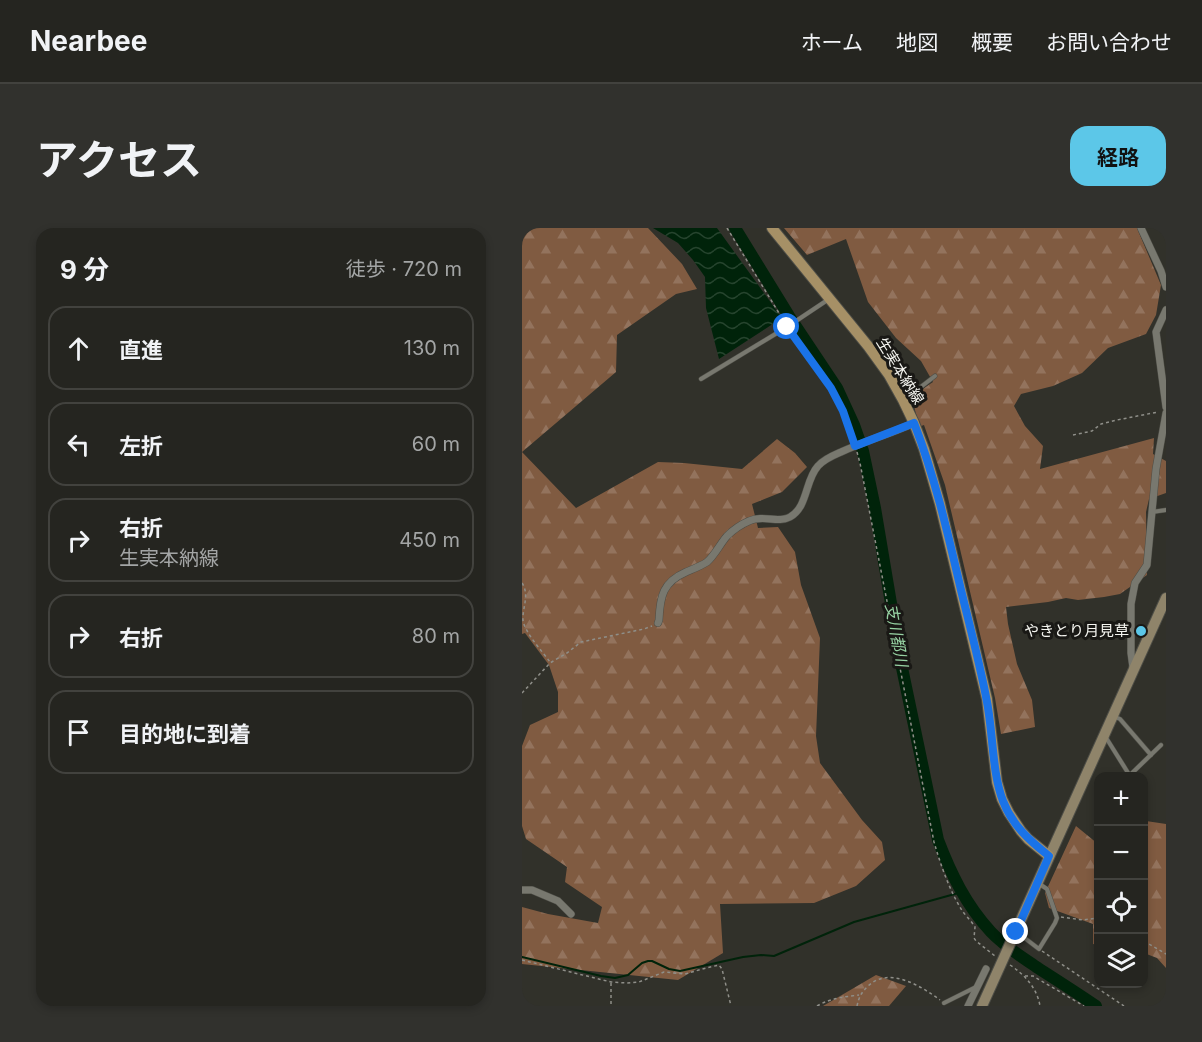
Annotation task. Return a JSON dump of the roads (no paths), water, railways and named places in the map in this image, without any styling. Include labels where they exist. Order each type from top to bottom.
[{"type":"main road","name":"生実本納線","points":[[772,228],[868,346],[889,375],[914,423],[940,504],[987,699],[997,782],[1002,799],[1021,831],[1049,856]]},
{"type":"street","points":[[1141,228],[1166,287]]},
{"type":"street","points":[[1133,668],[1131,604],[1135,583],[1147,565],[1158,459],[1166,410],[1156,332],[1166,310]]},
{"type":"street","points":[[1156,332],[1166,328]]},
{"type":"street","points":[[658,623],[662,595],[673,578],[706,562],[728,536],[747,521],[758,518],[785,519],[791,516],[802,504],[815,469],[820,463],[865,441],[914,423]]},
{"type":"street","points":[[968,1006],[977,987],[1003,960],[1166,598]]},
{"type":"street","points":[[522,890],[532,890],[558,901],[571,914]]},
{"type":"street","points":[[981,1006],[987,975]]},
{"type":"lane","points":[[701,379],[830,299]]},
{"type":"lane","points":[[903,400],[935,376]]},
{"type":"lane","points":[[1152,512],[1166,510]]},
{"type":"lane","points":[[1112,716],[1120,719],[1151,755]]},
{"type":"lane","points":[[1104,734],[1128,772]]},
{"type":"lane","points":[[1134,772],[1161,745]]},
{"type":"lane","points":[[1016,932],[1039,949],[1056,923],[1057,916],[1047,889],[1037,883]]},
{"type":"lane","points":[[944,1003],[977,987]]},
{"type":"water","points":[[653,228],[717,228],[782,318],[719,359],[706,308],[705,277],[678,243]]},
{"type":"waterway","name":"支川都川","points":[[735,228],[837,388],[863,451],[901,663],[938,840],[948,865],[967,900],[996,937],[1007,947],[1096,1006]]},
{"type":"waterway","points":[[522,957],[615,978],[628,975],[642,963],[648,961],[680,971],[743,957],[774,956],[854,922],[962,892]]},
{"type":"place","name":"やきとり月見草","points":[[1141,631]]}]
